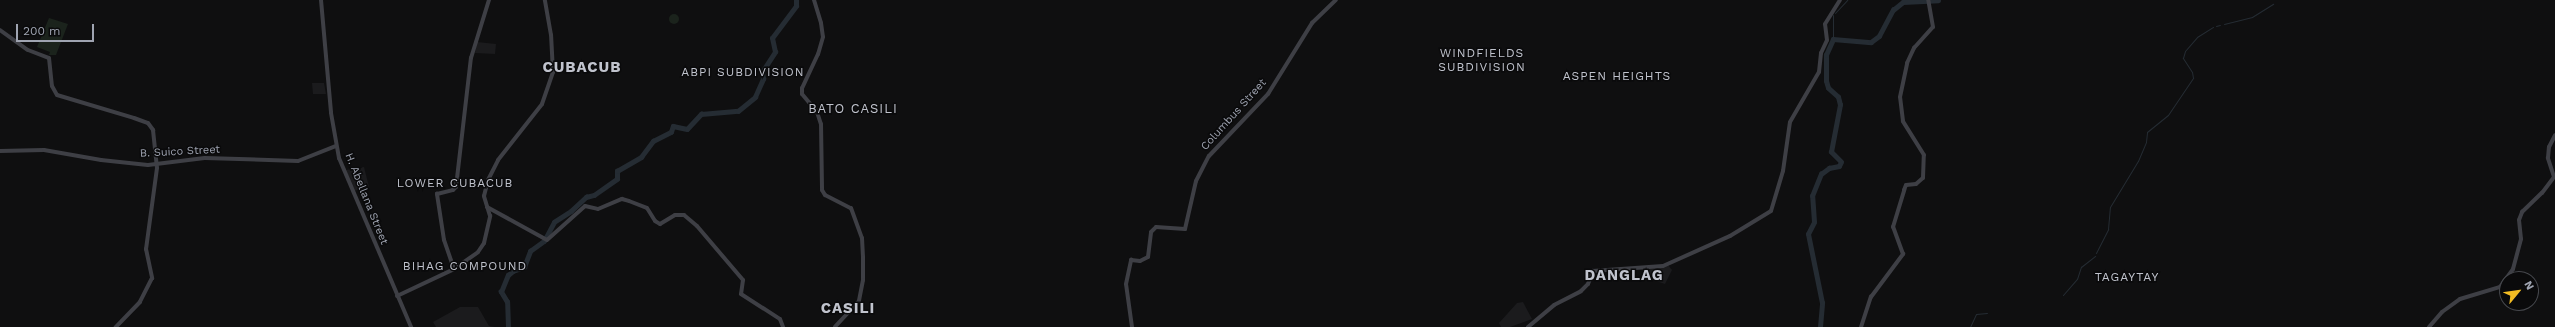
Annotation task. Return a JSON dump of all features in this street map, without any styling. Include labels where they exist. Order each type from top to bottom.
[{"type":"street","name":"H. Abellana Street","points":[[321,0],[336,146],[348,184],[411,327]]},
{"type":"street","points":[[454,269],[444,240],[437,194],[453,190],[456,187],[471,58],[489,0]]},
{"type":"street","points":[[397,296],[454,269],[478,252],[484,244],[490,216],[484,196],[488,180],[498,160],[542,104],[553,72],[552,35],[545,0]]},
{"type":"street","points":[[814,0],[821,23],[822,37],[818,54],[802,88],[802,94],[817,112],[821,124],[822,190],[825,195],[851,208],[862,244],[861,297],[835,327]]},
{"type":"street","name":"Columbus Street","points":[[1132,327],[1126,284],[1131,260],[1140,262],[1148,257],[1151,232],[1156,227],[1185,228],[1196,181],[1209,156],[1268,94],[1308,28],[1336,0]]},
{"type":"street","points":[[1528,327],[1560,302],[1581,291],[1588,284],[1593,271],[1602,269],[1657,268],[1736,233],[1771,211],[1783,171],[1790,122],[1818,72],[1822,52],[1827,40],[1825,24],[1840,0]]},
{"type":"street","points":[[1861,327],[1872,297],[1903,254],[1893,227],[1906,185],[1916,184],[1923,178],[1924,155],[1903,121],[1900,108],[1902,77],[1914,48],[1933,27],[1928,1]]},
{"type":"street","points":[[0,30],[28,50],[49,58],[52,86],[55,94],[150,125],[154,133],[157,164],[146,249],[152,278],[142,299],[116,327]]},
{"type":"street","points":[[2429,327],[2442,312],[2460,299],[2492,291],[2500,287],[2514,269],[2521,239],[2519,220],[2522,212],[2542,193],[2554,177],[2548,158],[2549,148],[2555,135]]},
{"type":"street","name":"B. Suico Street","points":[[0,152],[44,150],[101,160],[157,164],[205,158],[298,162],[336,146]]},
{"type":"street","points":[[487,207],[545,239],[585,206],[596,209],[622,199],[642,205],[658,223],[664,223],[675,215],[684,215],[697,226],[743,280],[741,294],[780,319],[782,327]]},
{"type":"shaded area","points":[[672,14],[676,14],[678,15],[678,23],[672,24],[669,21],[669,17]]},
{"type":"shaded area","points":[[49,18],[68,24],[56,55],[49,55],[50,52],[37,47]]},
{"type":"shaded area","points":[[477,42],[496,44],[495,54],[475,53]]},
{"type":"shaded area","points":[[312,83],[324,83],[326,94],[313,94]]},
{"type":"shaded area","points":[[364,167],[369,187],[354,191],[346,170]]},
{"type":"shaded area","points":[[1668,265],[1672,270],[1665,284],[1644,277],[1650,269]]},
{"type":"shaded area","points":[[1523,302],[1532,319],[1510,327],[1501,327],[1499,323],[1517,303]]},
{"type":"shaded area","points":[[460,307],[478,307],[489,326],[495,327],[436,327],[433,322]]},
{"type":"waterway","points":[[508,327],[507,302],[501,292],[508,275],[513,271],[524,267],[530,251],[544,241],[554,222],[571,211],[586,197],[594,195],[617,179],[617,171],[641,157],[653,141],[671,132],[673,126],[687,129],[701,114],[738,111],[755,97],[763,79],[762,72],[775,52],[772,38],[796,6],[796,0]]},
{"type":"waterway","points":[[1835,13],[1847,0]]},
{"type":"waterway","points":[[1820,327],[1822,303],[1808,234],[1814,222],[1812,196],[1821,174],[1829,168],[1839,166],[1841,162],[1831,152],[1840,105],[1838,97],[1828,88],[1826,81],[1826,55],[1833,39],[1871,42],[1879,36],[1893,10],[1903,2],[1938,0]]},
{"type":"waterway","points":[[2224,24],[2252,17],[2273,4]]},
{"type":"waterway","points":[[1833,15],[1833,39]]},
{"type":"waterway","points":[[2216,26],[2220,25]]},
{"type":"waterway","points":[[2096,253],[2108,229],[2110,207],[2138,161],[2146,142],[2147,132],[2168,115],[2193,78],[2192,72],[2183,58],[2185,51],[2197,37],[2213,27]]},
{"type":"waterway","points":[[2063,295],[2077,279],[2081,267],[2095,256]]},
{"type":"waterway","points":[[1970,327],[1976,314],[1987,313]]},
{"type":"district","name":"WINDFIELDS SUBDIVISION","points":[[1482,61]]},
{"type":"district","name":"CUBACUB","points":[[582,68]]},
{"type":"district","name":"ABPI SUBDIVISION","points":[[743,73]]},
{"type":"district","name":"ASPEN HEIGHTS","points":[[1617,77]]},
{"type":"district","name":"BATO CASILI","points":[[853,109]]},
{"type":"district","name":"LOWER CUBACUB","points":[[455,184]]},
{"type":"district","name":"BIHAG COMPOUND","points":[[465,267]]},
{"type":"district","name":"DANGLAG","points":[[1624,276]]},
{"type":"district","name":"TAGAYTAY","points":[[2127,278]]},
{"type":"district","name":"CASILI","points":[[848,309]]}]
